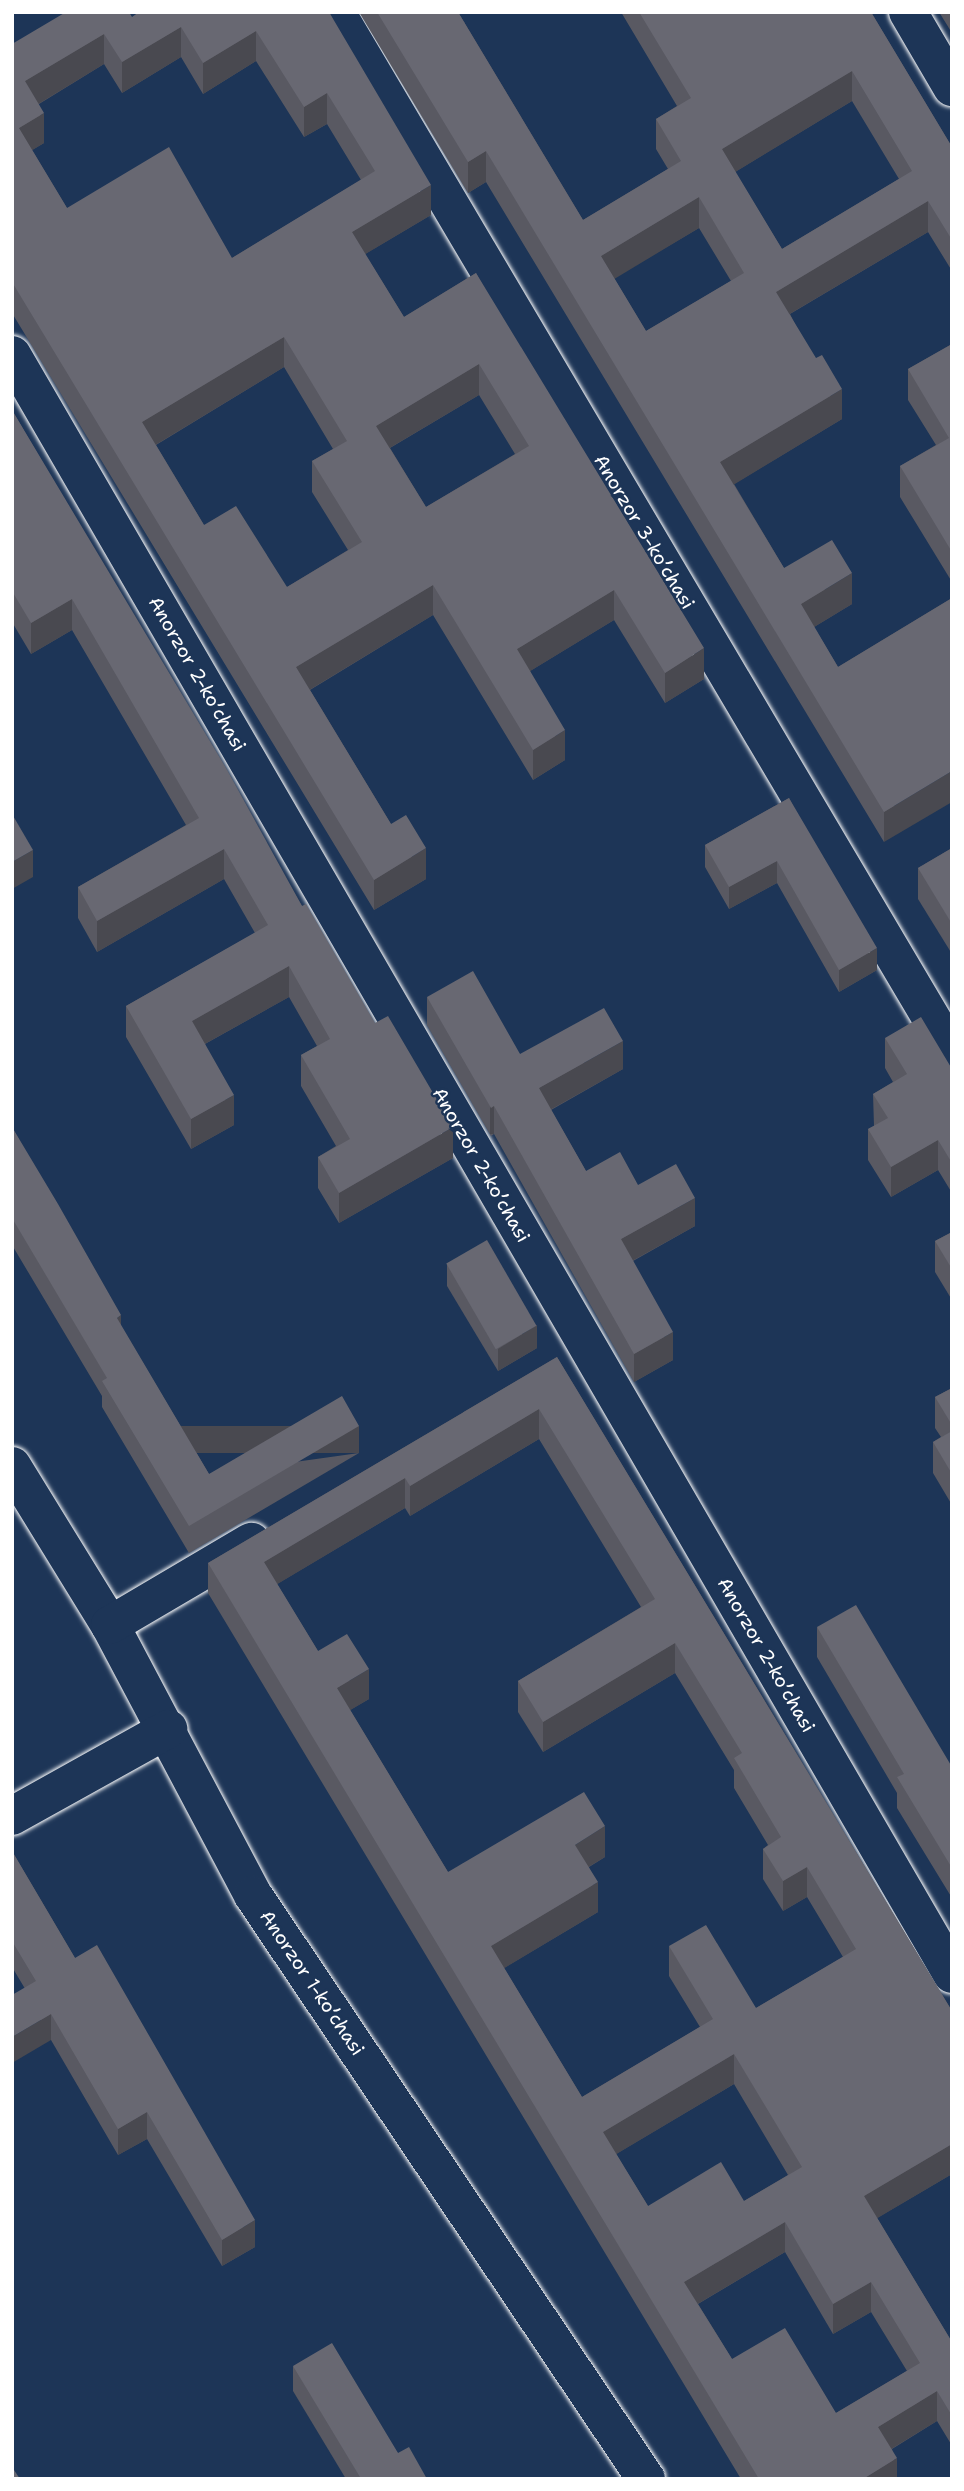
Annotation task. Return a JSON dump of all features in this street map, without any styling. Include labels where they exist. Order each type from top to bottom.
[{"type":"street","name":"Аnorzor 3-koʼchasi","points":[[336,12],[952,1053]]},
{"type":"street","points":[[908,12],[952,88]]},
{"type":"street","name":"Аnorzor 2-koʼchasi","points":[[12,355],[573,1352],[952,1974]]},
{"type":"street","name":"Аnorzor 1-koʼchasi","points":[[12,1466],[110,1625],[168,1729],[253,1895],[646,2479]]},
{"type":"street","points":[[110,1625],[276,1527]]},
{"type":"street","points":[[12,1816],[168,1729]]},
{"type":"building","points":[[66,12],[129,12],[132,17],[139,12],[329,12],[431,185],[352,232],[404,317],[476,273],[704,648],[665,673],[614,590],[517,649],[565,730],[533,750],[433,585],[296,667],[391,824],[406,815],[426,848],[374,880],[12,282],[12,44]],"holes":[[[181,27],[203,63],[256,31],[304,107],[327,93],[375,171],[232,258],[169,147],[67,208],[19,128],[44,113],[25,81],[104,34],[122,62]],[[284,337],[347,441],[312,461],[362,542],[287,587],[236,506],[204,525],[142,422]],[[479,364],[529,446],[426,507],[376,426]]]},
{"type":"building","points":[[377,12],[458,12],[583,220],[681,161],[656,119],[691,98],[639,12],[871,12],[952,147],[952,240],[928,201],[776,292],[816,358],[822,355],[842,389],[720,462],[784,568],[832,540],[852,573],[801,604],[838,667],[952,598],[952,771],[884,812],[486,151],[468,162]],"holes":[[[852,71],[912,171],[782,249],[722,149]],[[699,197],[744,273],[646,331],[601,256]]]},
{"type":"building","points":[[952,344],[952,552],[900,466],[949,438],[908,369]]},
{"type":"building","points":[[12,410],[226,768],[302,906],[306,904],[375,1023],[388,1016],[453,1127],[339,1193],[318,1157],[350,1139],[301,1055],[330,1039],[289,966],[192,1021],[234,1095],[191,1119],[126,1006],[268,925],[224,849],[97,921],[78,887],[199,818],[72,599],[31,623],[12,591]]},
{"type":"building","points":[[789,798],[877,948],[839,970],[777,861],[729,887],[705,845]]},
{"type":"building","points":[[12,814],[33,850],[12,862]]},
{"type":"building","points":[[952,848],[952,924],[918,868]]},
{"type":"building","points":[[473,971],[520,1054],[604,1008],[623,1041],[539,1088],[586,1171],[620,1152],[638,1185],[676,1164],[695,1198],[621,1239],[673,1332],[634,1354],[494,1106],[491,1108],[427,997]]},
{"type":"building","points":[[921,1017],[952,1069],[952,1163],[938,1140],[891,1167],[868,1129],[888,1118],[873,1094],[907,1074],[885,1038]]},
{"type":"building","points":[[12,1127],[121,1315],[117,1318],[209,1474],[342,1396],[359,1426],[189,1526],[102,1381],[107,1378],[12,1218]]},
{"type":"building","points":[[952,1232],[952,1269],[935,1241]]},
{"type":"building","points":[[487,1240],[536,1326],[496,1349],[446,1264]]},
{"type":"building","points":[[557,1357],[952,2011],[952,2144],[864,2196],[952,2342],[951,2414],[937,2391],[878,2427],[897,2458],[863,2479],[759,2479],[208,1563]],"holes":[[[539,1409],[655,1599],[518,1681],[543,1722],[675,1643],[742,1753],[734,1758],[781,1837],[763,1849],[783,1881],[807,1867],[856,1949],[756,2008],[706,1925],[669,1946],[713,2019],[582,2097],[491,1946],[598,1882],[575,1845],[605,1826],[584,1792],[448,1872],[337,1688],[369,1669],[347,1634],[318,1651],[264,1562],[405,1478],[410,1486]],[[734,2054],[802,2167],[744,2201],[721,2162],[648,2206],[603,2132]],[[785,2222],[833,2304],[871,2282],[920,2363],[836,2413],[785,2328],[732,2359],[684,2282]]]},
{"type":"building","points":[[952,1388],[952,1425],[935,1397]]},
{"type":"building","points":[[952,1431],[952,1474],[933,1442]]},
{"type":"building","points":[[856,1605],[952,1767],[952,1868],[897,1777],[904,1774],[817,1627]]},
{"type":"building","points":[[12,1851],[75,1958],[97,1945],[255,2220],[222,2240],[147,2112],[118,2129],[51,2014],[12,2037],[12,1995],[36,1981],[12,1941]]},
{"type":"building","points":[[332,2343],[398,2453],[409,2447],[427,2479],[357,2479],[360,2477],[293,2366]]},
{"type":"building","points":[[12,2467],[20,2479],[12,2479]]}]
